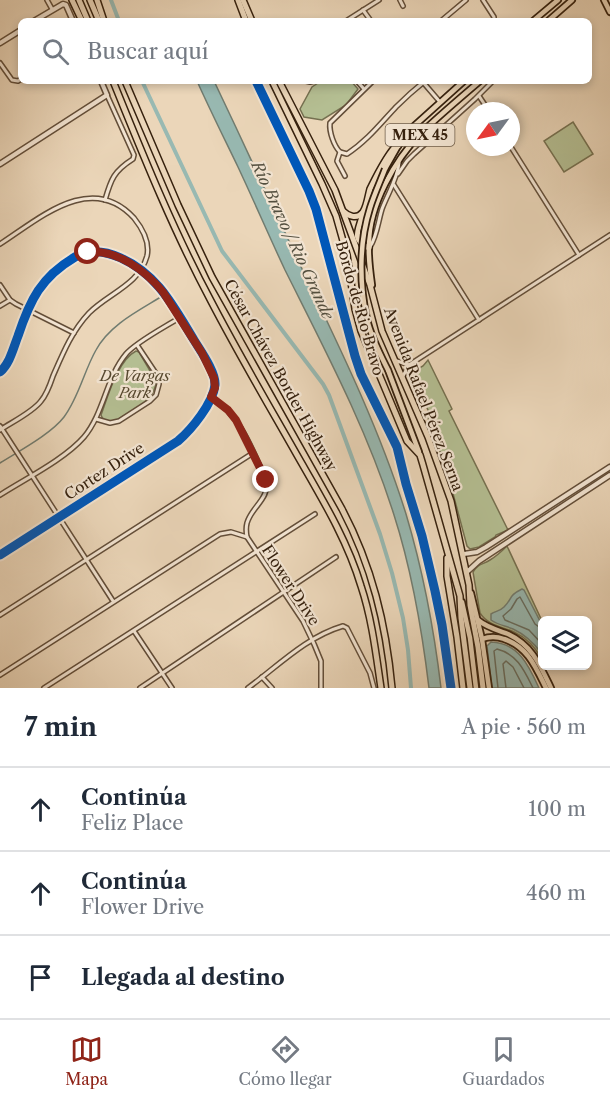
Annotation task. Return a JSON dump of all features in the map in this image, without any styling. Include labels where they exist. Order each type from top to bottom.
[{"type":"highway","points":[[72,0],[81,18]]},
{"type":"highway","points":[[79,0],[87,18]]},
{"type":"highway","points":[[90,0],[98,18]]},
{"type":"highway","points":[[97,0],[103,18]]},
{"type":"highway","points":[[238,0],[245,18]]},
{"type":"highway","points":[[243,0],[251,18]]},
{"type":"highway","name":"César Chávez Border Highway","points":[[114,84],[161,197],[192,264],[346,546],[366,603],[381,688]]},
{"type":"highway","name":"César Chávez Border Highway","points":[[126,84],[178,205],[212,277],[358,541],[380,607],[393,688]]},
{"type":"highway","name":"Avenida Rafael Pérez Serna","points":[[273,84],[333,208],[347,255],[355,309],[361,330],[407,441],[420,455],[460,596],[470,688]]},
{"type":"highway","points":[[281,84],[329,178],[374,296]]},
{"type":"highway","points":[[369,248],[357,238],[364,212],[371,188],[383,165],[394,148],[398,146]]},
{"type":"highway","points":[[342,211],[352,217],[364,212]]},
{"type":"highway","name":"Avenida Rafael Pérez Serna","points":[[374,296],[382,331],[424,426],[454,512],[470,585],[470,605],[483,688]]},
{"type":"highway","points":[[447,550],[447,576],[463,688]]},
{"type":"main road","points":[[537,18],[558,0]]},
{"type":"main road","points":[[552,18],[572,0]]},
{"type":"main road","points":[[604,0],[610,12]]},
{"type":"main road","name":"Avenida Rafael Pérez Serna","points":[[420,455],[367,318],[361,266],[362,249],[369,211],[385,169],[398,146],[414,126],[461,84]]},
{"type":"main road","name":"Avenida Rafael Pérez Serna","points":[[374,296],[369,248],[371,228],[380,197],[400,161],[421,134],[477,84]]},
{"type":"main road","name":"MEX 45","points":[[470,585],[482,639],[489,688]]},
{"type":"main road","name":"MEX 45","points":[[460,596],[470,638],[476,688]]},
{"type":"main road","points":[[478,620],[483,625],[509,635],[524,644],[536,656],[551,688]]},
{"type":"main road","points":[[482,639],[490,636],[508,640],[519,646],[532,660],[546,688]]},
{"type":"street","points":[[47,0],[52,9]]},
{"type":"street","points":[[351,18],[379,0]]},
{"type":"street","points":[[400,0],[403,6]]},
{"type":"street","points":[[445,18],[466,0]]},
{"type":"street","points":[[483,0],[494,18]]},
{"type":"street","points":[[38,18],[61,4],[65,4],[72,18]]},
{"type":"street","points":[[363,10],[369,18]]},
{"type":"street","points":[[0,42],[18,32]]},
{"type":"street","points":[[0,63],[12,80],[18,81]]},
{"type":"street","points":[[102,84],[134,157],[114,174],[105,200]]},
{"type":"street","points":[[359,84],[364,90]]},
{"type":"street","points":[[371,84],[331,122],[330,127],[337,150],[340,152],[347,154],[357,147],[421,84]]},
{"type":"street","points":[[425,84],[440,102]]},
{"type":"street","points":[[398,174],[414,154],[490,84]]},
{"type":"street","points":[[0,164],[107,95]]},
{"type":"street","points":[[479,96],[483,102]]},
{"type":"street","points":[[340,152],[337,160],[345,176]]},
{"type":"street","points":[[517,156],[579,255]]},
{"type":"street","points":[[369,248],[374,240],[383,207],[398,174],[400,161]]},
{"type":"street","points":[[394,185],[479,320]]},
{"type":"street","points":[[0,244],[63,204],[83,199],[105,200],[118,206],[129,214],[144,233],[148,250],[140,270],[128,285],[91,311],[74,333],[42,400],[35,407],[0,428],[113,602]]},
{"type":"street","points":[[402,378],[409,365],[610,235]]},
{"type":"street","points":[[0,372],[8,362],[33,297],[46,281],[60,267],[82,254],[99,251],[124,260],[158,286],[202,353],[214,378],[215,388],[211,397]]},
{"type":"street","points":[[0,285],[10,300],[74,333]]},
{"type":"street","points":[[0,306],[10,300]]},
{"type":"street","points":[[0,495],[76,445],[96,419],[117,368],[126,354],[180,318]]},
{"type":"street","points":[[96,419],[110,423],[118,421],[156,395],[159,387],[157,375],[137,345]]},
{"type":"street","points":[[393,358],[401,364],[409,365]]},
{"type":"street","name":"Flower Drive","points":[[211,397],[233,416],[266,480],[265,497],[249,518],[246,526],[247,537],[303,621],[321,661],[321,688]]},
{"type":"street","name":"Cortez Drive","points":[[0,555],[178,441],[196,422],[211,397]]},
{"type":"street","points":[[0,615],[253,453]]},
{"type":"street","points":[[464,554],[486,548],[610,466]]},
{"type":"street","points":[[467,572],[478,561],[610,475]]},
{"type":"street","points":[[44,688],[315,514]]},
{"type":"street","points":[[0,675],[220,534],[231,532],[247,537]]},
{"type":"street","points":[[140,688],[336,557]]},
{"type":"street","points":[[248,688],[312,640],[340,626],[345,626],[370,673],[375,688]]},
{"type":"street","points":[[134,631],[172,688]]},
{"type":"street","points":[[262,677],[272,688]]},
{"type":"green space","points":[[316,84],[354,84],[358,89],[346,105],[322,120],[304,117],[300,109],[312,87]]},
{"type":"green space","points":[[573,122],[593,154],[564,172],[544,141]]},
{"type":"green space","name":"De Vargas Park","points":[[136,351],[139,352],[156,381],[155,388],[148,399],[136,409],[117,420],[105,420],[101,415],[114,379],[124,362]]},
{"type":"green space","points":[[428,360],[452,409],[449,411],[508,530],[479,547],[470,549],[467,546],[452,485],[428,418],[430,415],[422,396],[418,395],[409,376]]},
{"type":"green space","points":[[507,546],[540,616],[538,654],[523,637],[491,623],[480,613],[473,572]]},
{"type":"water","points":[[198,84],[215,84],[372,421],[396,483],[418,557],[441,688],[429,688],[420,623],[406,558],[394,515],[371,452]]},
{"type":"water","points":[[524,590],[538,617],[538,649],[522,634],[491,620],[491,614],[507,604],[518,591]]},
{"type":"water","points":[[491,642],[501,643],[516,651],[527,664],[539,688],[492,688],[487,646]]},
{"type":"waterway","points":[[111,0],[118,18]]},
{"type":"waterway","points":[[143,84],[222,251],[329,395],[392,573],[403,618],[411,688]]},
{"type":"waterway","points":[[0,463],[51,430],[64,417],[102,341],[126,318],[164,295]]},
{"type":"cycle path","name":"Bordo de Rio Bravo","points":[[257,84],[316,209],[361,374],[397,447],[435,591],[451,688]]},
{"type":"cycle path","points":[[0,372],[11,356],[32,300],[45,281],[75,257],[97,252],[109,254],[131,264],[159,287],[207,361],[215,380],[210,400],[201,415],[178,441],[0,555]]},
{"type":"route","points":[[88,252],[99,251],[114,255],[140,270],[156,283],[202,353],[214,378],[215,388],[211,397],[228,410],[236,420],[266,480]]},
{"type":"water label","name":"Río Bravo / Rio Grande","points":[[293,240]]}]
